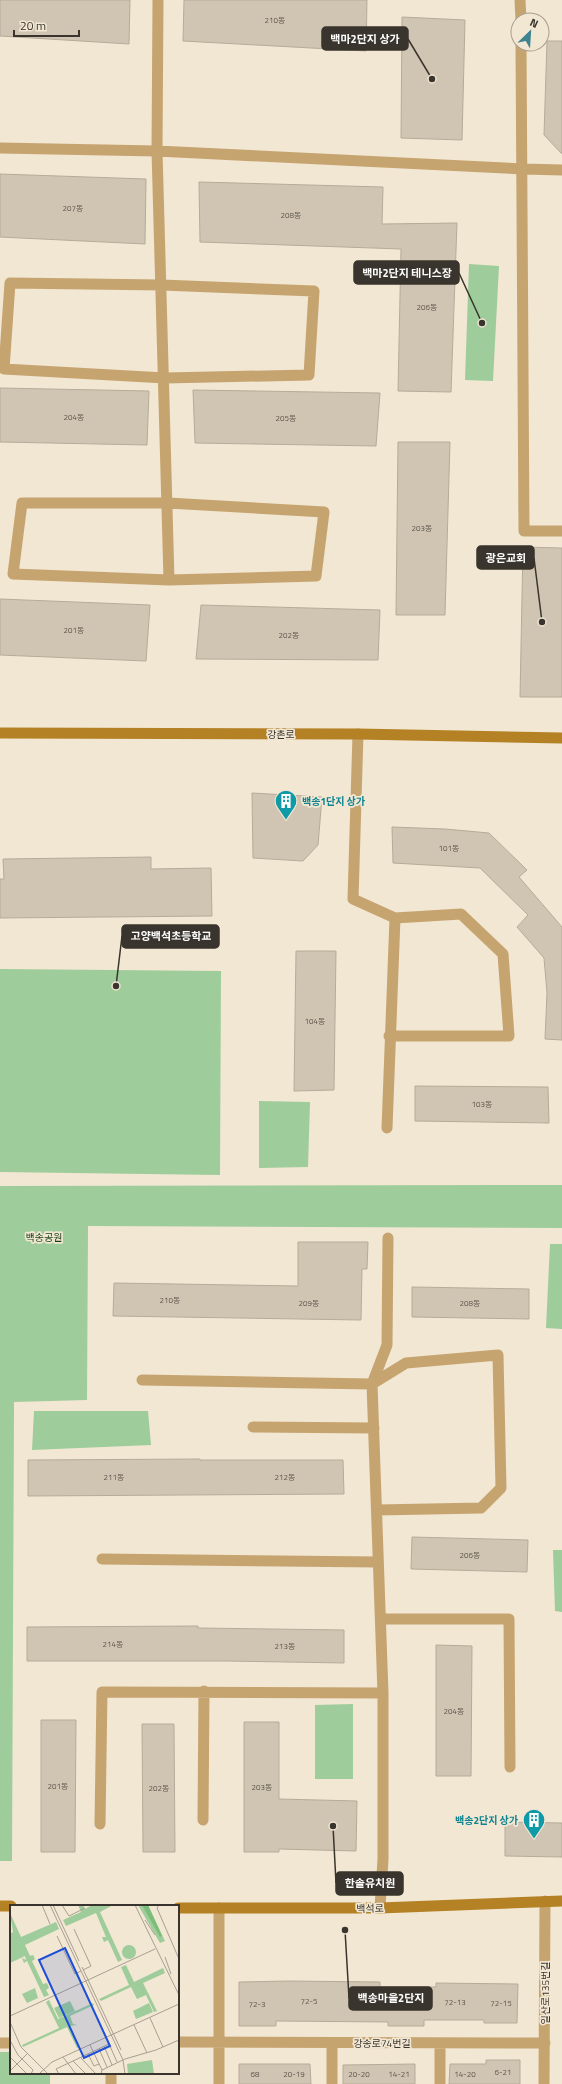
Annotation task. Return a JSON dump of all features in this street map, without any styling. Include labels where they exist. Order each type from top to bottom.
[{"type":"main road","name":"강촌로","points":[[0,733],[358,734],[562,738]]},
{"type":"main road","name":"백석로","points":[[179,1908],[380,1908],[545,1901],[562,1902]]},
{"type":"street","points":[[158,0],[157,151],[165,378],[169,580]]},
{"type":"street","points":[[520,0],[521,12]]},
{"type":"street","points":[[521,52],[524,532],[562,531]]},
{"type":"street","points":[[0,148],[157,151],[562,170]]},
{"type":"street","points":[[10,283],[162,285],[314,291],[309,375],[165,378],[4,369],[10,283]]},
{"type":"street","points":[[22,503],[168,503],[324,512],[316,576],[169,580],[13,574],[22,503]]},
{"type":"street","points":[[358,734],[353,899],[395,918],[461,914],[503,954],[509,1036],[389,1036]]},
{"type":"street","points":[[388,1128],[389,1036],[395,918]]},
{"type":"street","points":[[380,1908],[383,1859],[383,1693],[372,1384],[387,1345],[388,1238]]},
{"type":"street","points":[[142,1380],[372,1384],[406,1363],[498,1355],[501,1488],[481,1508],[377,1510]]},
{"type":"street","points":[[254,1427],[374,1428]]},
{"type":"street","points":[[102,1559],[378,1562]]},
{"type":"street","points":[[381,1619],[509,1619],[510,1767]]},
{"type":"street","points":[[100,1824],[102,1692],[383,1693]]},
{"type":"street","points":[[203,1820],[204,1692]]},
{"type":"street","name":"일산로135번길","points":[[544,2084],[545,1901]]},
{"type":"street","points":[[219,1908],[219,2084]]},
{"type":"street","name":"강송로74번길","points":[[179,2042],[545,2043]]},
{"type":"street","points":[[0,2044],[10,2043]]},
{"type":"street","points":[[332,2043],[332,2084]]},
{"type":"street","points":[[440,2043],[440,2084]]},
{"type":"green space","points":[[469,264],[499,266],[493,381],[465,380]]},
{"type":"green space","points":[[0,969],[221,971],[220,1175],[0,1172]]},
{"type":"green space","points":[[259,1101],[310,1102],[308,1167],[259,1168]]},
{"type":"green space","name":"백송공원","points":[[562,1185],[562,1228],[88,1226],[87,1400],[14,1402],[12,1861],[0,1861],[0,1186]]},
{"type":"green space","points":[[550,1244],[562,1244],[562,1329],[546,1328]]},
{"type":"green space","points":[[34,1411],[148,1411],[151,1445],[32,1450]]},
{"type":"green space","points":[[553,1550],[562,1550],[562,1612],[555,1611]]},
{"type":"green space","points":[[353,1704],[353,1779],[315,1779],[315,1705]]},
{"type":"green space","points":[[0,2052],[10,2052],[10,2074],[50,2074],[50,2084],[0,2084]]},
{"type":"building","points":[[0,0],[130,0],[129,44],[0,36]]},
{"type":"building","points":[[184,0],[367,0],[366,51],[183,41]]},
{"type":"building","points":[[402,17],[465,20],[462,140],[401,138]]},
{"type":"building","points":[[550,41],[562,41],[562,154],[544,135],[547,52],[550,52]]},
{"type":"building","points":[[0,174],[146,179],[145,244],[0,237]]},
{"type":"building","points":[[199,182],[383,187],[382,224],[457,223],[451,392],[398,391],[401,249],[200,242]]},
{"type":"building","points":[[0,388],[149,391],[147,445],[0,442]]},
{"type":"building","points":[[193,390],[380,393],[376,446],[195,443]]},
{"type":"building","points":[[398,442],[450,442],[445,615],[396,615]]},
{"type":"building","points":[[523,547],[562,548],[562,697],[520,697]]},
{"type":"building","points":[[0,599],[150,605],[146,661],[0,655]]},
{"type":"building","points":[[201,605],[380,610],[378,660],[196,659]]},
{"type":"building","name":"백송1단지 상가","points":[[252,793],[322,797],[318,845],[303,861],[253,858]]},
{"type":"building","points":[[392,827],[445,829],[489,833],[527,870],[519,877],[562,927],[562,1040],[545,1039],[547,993],[544,958],[517,927],[528,915],[480,868],[393,863]]},
{"type":"building","points":[[151,857],[151,869],[211,868],[212,916],[0,918],[0,879],[4,879],[3,859]]},
{"type":"building","points":[[296,951],[336,951],[334,1090],[294,1091]]},
{"type":"building","points":[[415,1086],[548,1087],[549,1123],[415,1121]]},
{"type":"building","points":[[298,1242],[368,1242],[367,1269],[362,1269],[361,1320],[113,1316],[114,1283],[298,1286]]},
{"type":"building","points":[[412,1287],[529,1289],[529,1319],[412,1317]]},
{"type":"building","points":[[28,1460],[343,1460],[344,1494],[28,1496]]},
{"type":"building","points":[[412,1537],[528,1540],[527,1572],[411,1569]]},
{"type":"building","points":[[198,1626],[198,1628],[344,1630],[344,1663],[226,1661],[27,1661],[27,1627]]},
{"type":"building","points":[[436,1645],[472,1646],[471,1776],[436,1776]]},
{"type":"building","points":[[41,1720],[76,1720],[75,1852],[41,1852]]},
{"type":"building","points":[[244,1722],[279,1722],[279,1799],[357,1801],[356,1851],[279,1849],[279,1852],[244,1852]]},
{"type":"building","points":[[142,1724],[174,1724],[175,1852],[143,1852]]},
{"type":"building","name":"백송2단지 상가","points":[[505,1822],[562,1823],[562,1857],[505,1856]]},
{"type":"building","points":[[239,1982],[380,1982],[380,1987],[436,1987],[436,1983],[518,1984],[517,2023],[484,2023],[484,2020],[424,2020],[424,2026],[388,2026],[388,2022],[276,2021],[276,2026],[239,2026]]},
{"type":"building","points":[[486,2060],[520,2060],[520,2084],[449,2084],[450,2064],[486,2064]]},
{"type":"building","points":[[239,2064],[310,2064],[311,2084],[239,2084]]},
{"type":"building","points":[[415,2064],[415,2084],[343,2084],[343,2065]]},
{"type":"place","name":"백마2단지 상가","points":[[432,79]]},
{"type":"place","name":"백마2단지 테니스장","points":[[482,323]]},
{"type":"place","name":"광은교회","points":[[542,622]]},
{"type":"place","name":"백송1단지 상가","points":[[286,820]]},
{"type":"place","name":"고양백석초등학교","points":[[116,986]]},
{"type":"place","name":"한솔유치원","points":[[333,1826]]},
{"type":"place","name":"백송2단지 상가","points":[[534,1840]]},
{"type":"place","name":"백송마을2단지","points":[[345,1930]]}]
